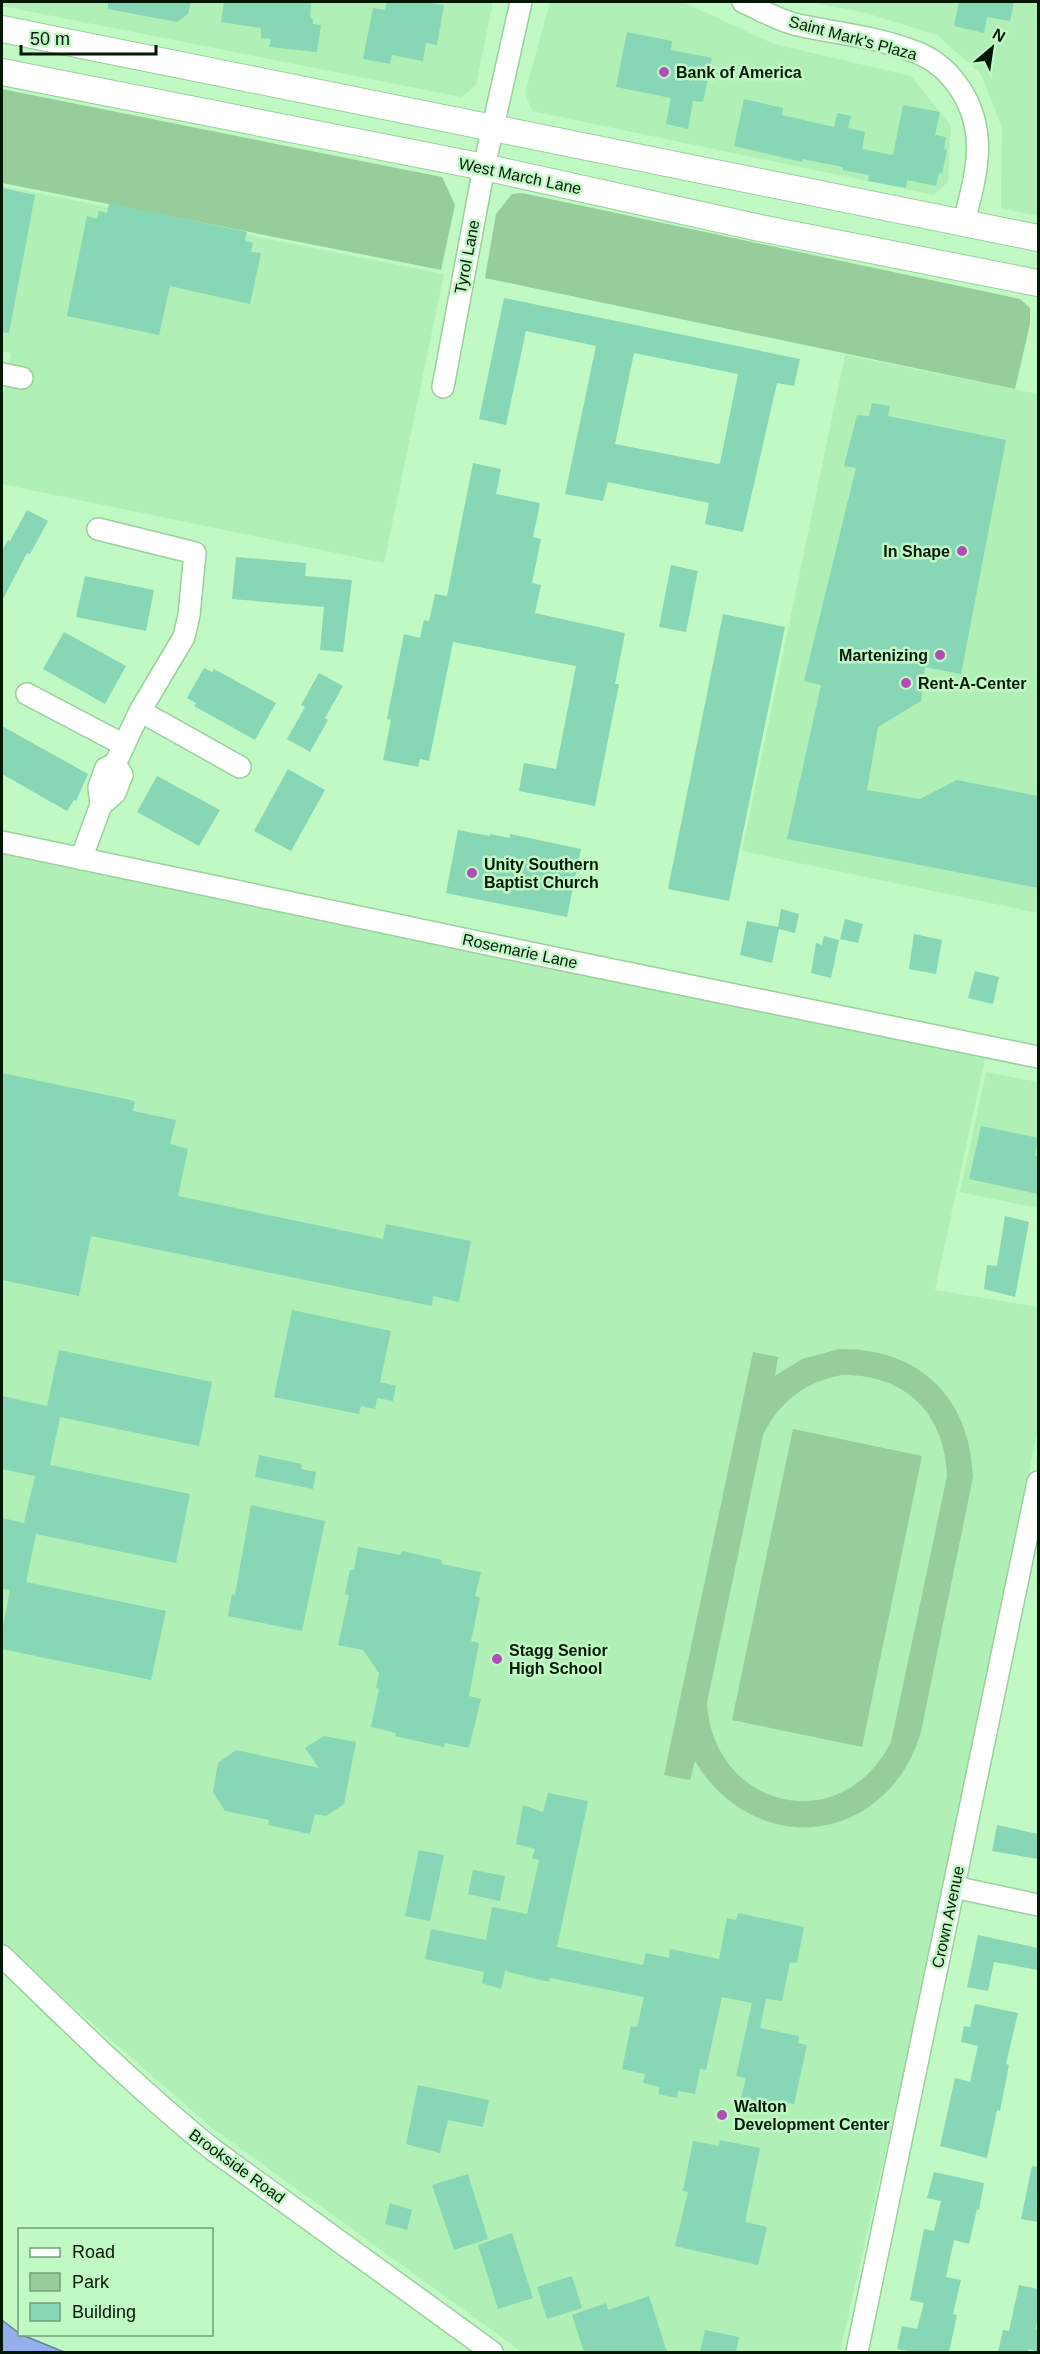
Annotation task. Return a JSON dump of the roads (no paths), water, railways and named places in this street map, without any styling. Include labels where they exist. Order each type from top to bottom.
[{"type":"main road","points":[[2,29],[492,129],[964,221],[1038,238]]},
{"type":"main road","name":"West March Lane","points":[[2,72],[484,168],[760,228],[1038,283]]},
{"type":"street","name":"Tyrol Lane","points":[[443,387],[484,168],[521,2]]},
{"type":"street","name":"Saint Mark's Plaza","points":[[743,2],[791,23],[909,49],[936,63],[946,72],[966,96],[977,130],[977,165],[964,221]]},
{"type":"street","points":[[81,859],[101,805],[99,787],[106,768],[119,755],[140,711],[183,637],[189,615],[195,553],[98,530]]},
{"type":"street","points":[[27,694],[119,755]]},
{"type":"street","points":[[140,711],[240,768]]},
{"type":"street","name":"Rosemarie Lane","points":[[2,842],[575,963],[1038,1057]]},
{"type":"street","name":"Crown Avenue","points":[[857,2352],[1038,1482]]},
{"type":"street","points":[[954,1887],[1038,1905]]},
{"type":"street","name":"Brookside Road","points":[[2,1956],[132,2082],[173,2117],[213,2149],[492,2352]]},
{"type":"water","points":[[2,2320],[18,2332],[18,2336],[25,2336],[64,2352],[2,2352]]},
{"type":"place","name":"Bank of America","points":[[664,72]]},
{"type":"place","name":"In Shape","points":[[962,551]]},
{"type":"place","name":"Martenizing","points":[[940,655]]},
{"type":"place","name":"Rent-A-Center","points":[[906,683]]},
{"type":"place","name":"Unity Southern Baptist Church","points":[[472,873]]},
{"type":"place","name":"Stagg Senior High School","points":[[497,1659]]},
{"type":"place","name":"Walton Development Center","points":[[722,2115]]}]
